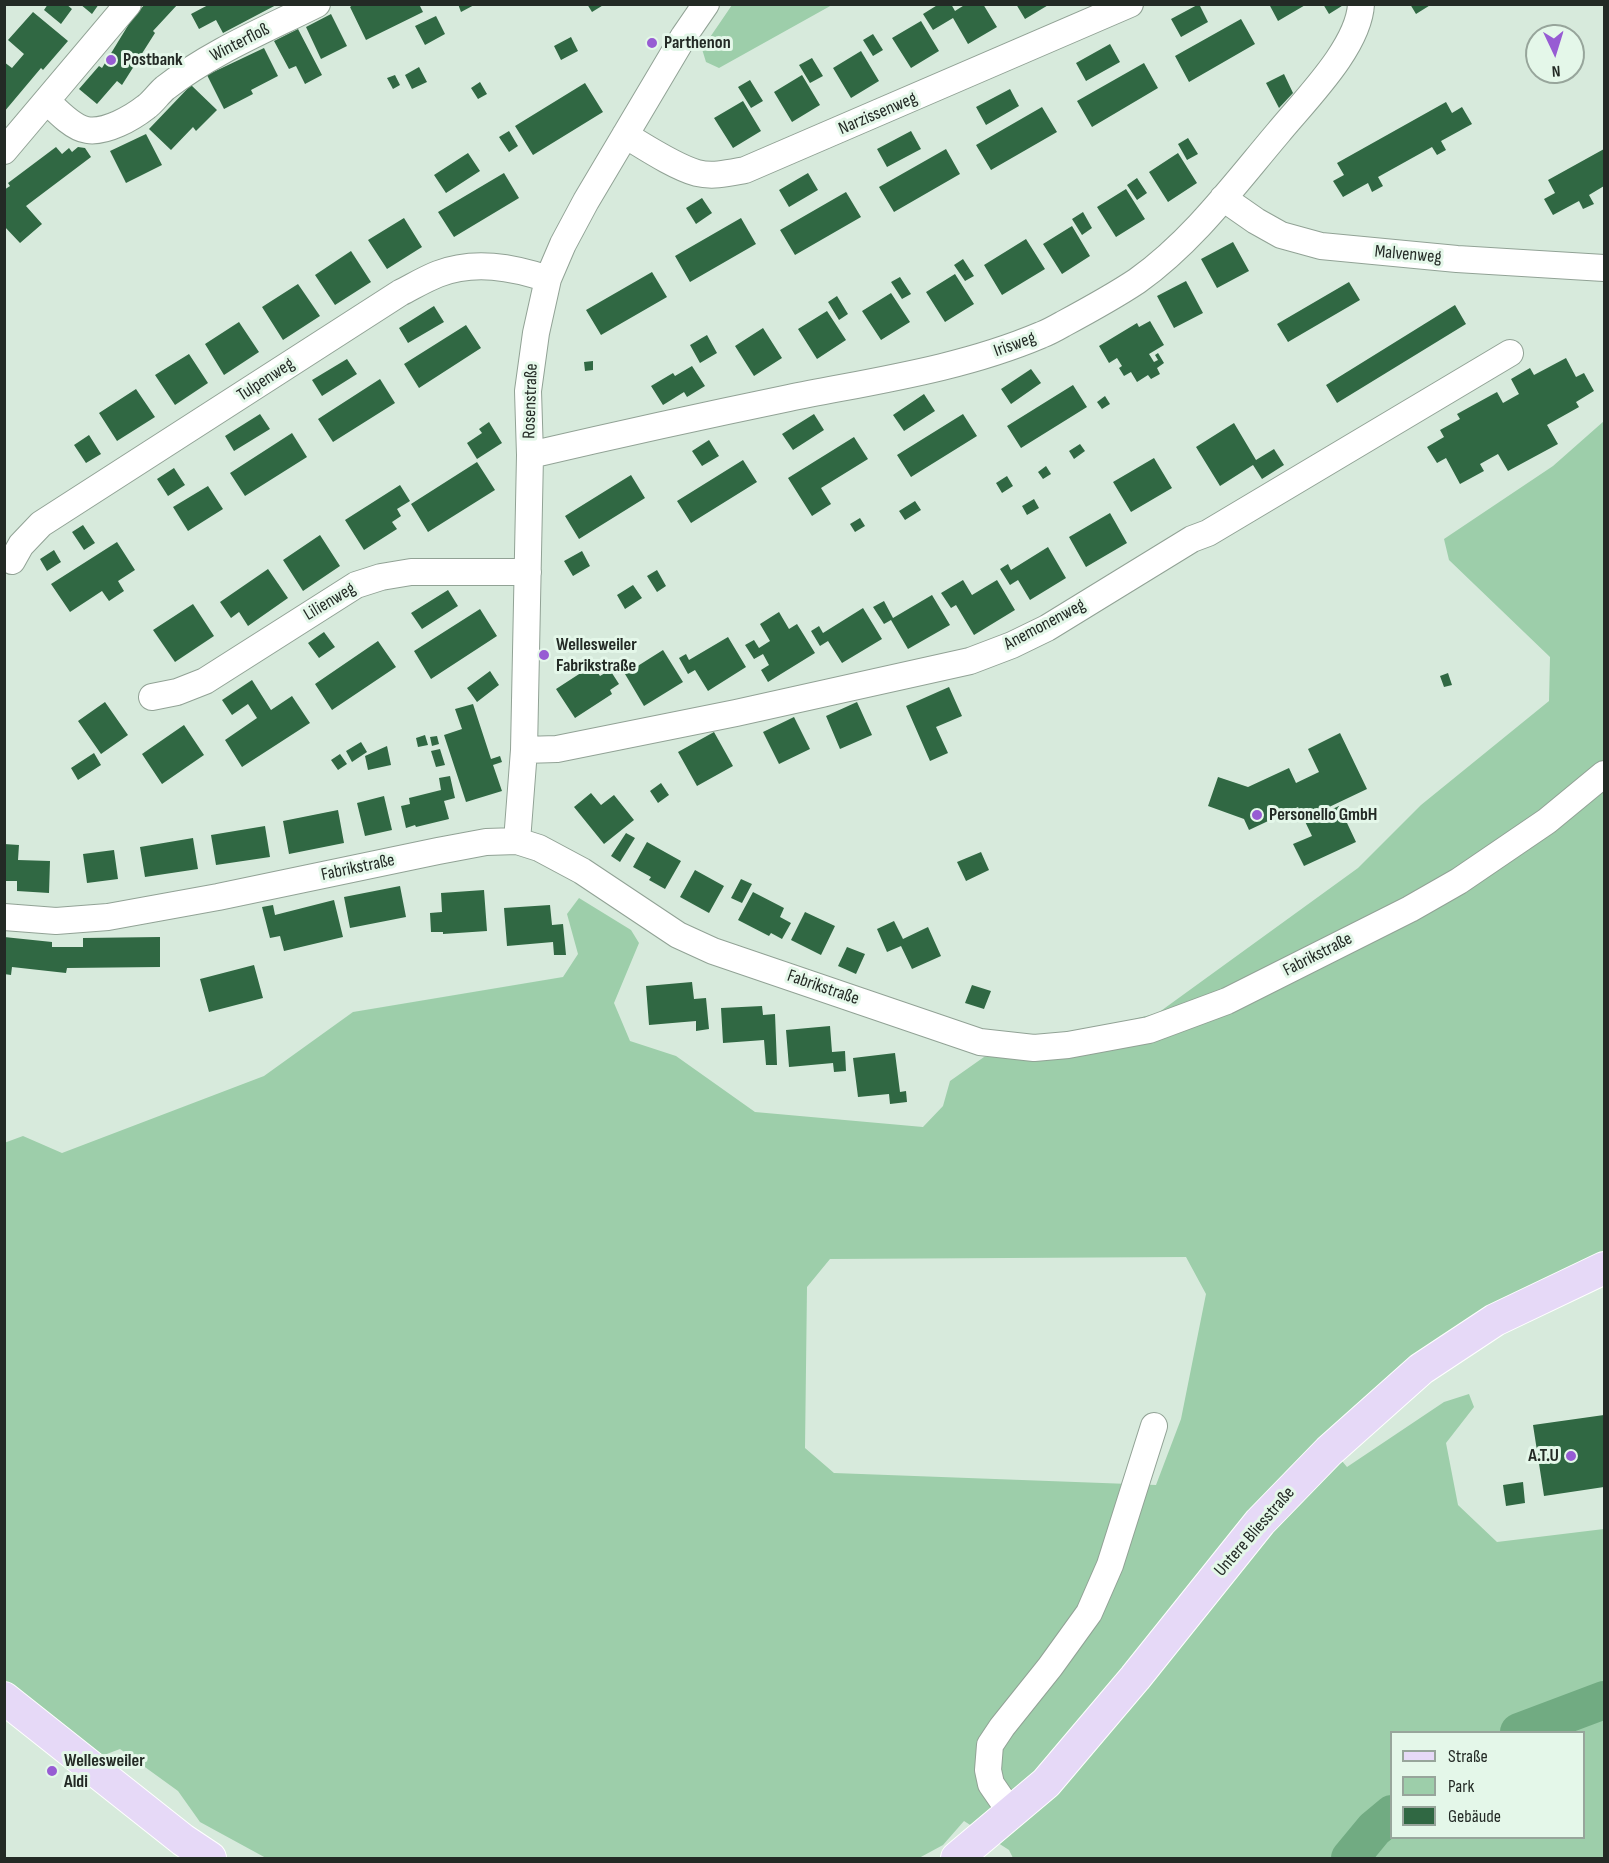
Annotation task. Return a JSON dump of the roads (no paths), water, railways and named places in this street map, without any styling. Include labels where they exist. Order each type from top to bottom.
[{"type":"main road","name":"Untere Bliesstraße","points":[[957,1858],[1046,1783],[1135,1678],[1260,1522],[1329,1451],[1421,1369],[1495,1320],[1605,1268]]},
{"type":"main road","points":[[4,1698],[183,1840],[210,1858]]},
{"type":"street","points":[[4,151],[128,4]]},
{"type":"street","name":"Winterfloß","points":[[47,101],[70,122],[87,130],[112,128],[147,107],[162,90],[189,69],[317,4]]},
{"type":"street","name":"Rosenstraße","points":[[517,841],[524,750],[530,455],[528,391],[536,333],[548,279],[585,201],[684,36],[706,4]]},
{"type":"street","name":"Narzissenweg","points":[[626,135],[660,156],[697,173],[719,175],[745,170],[1130,4]]},
{"type":"street","name":"Irisweg","points":[[530,455],[987,355],[1043,335],[1096,307],[1138,280],[1182,244],[1223,198],[1334,64],[1352,37],[1361,13],[1361,4]]},
{"type":"street","name":"Malvenweg","points":[[1223,198],[1281,235],[1321,246],[1457,259],[1605,268]]},
{"type":"street","name":"Tulpenweg","points":[[12,561],[21,544],[41,524],[400,293],[438,274],[459,268],[493,265],[548,279]]},
{"type":"street","name":"Anemonenweg","points":[[524,750],[557,749],[736,713],[970,661],[1012,645],[1047,628],[1187,542],[1208,533],[1510,353]]},
{"type":"street","name":"Lilienweg","points":[[152,697],[177,692],[205,681],[356,585],[381,577],[411,573],[528,572]]},
{"type":"street","name":"Fabrikstraße","points":[[4,917],[56,921],[108,917],[230,895],[447,849],[486,842],[517,841],[540,848],[582,871],[678,935],[713,951],[980,1042],[1034,1048],[1068,1045],[1149,1030],[1227,1001],[1410,909],[1460,881],[1547,821],[1605,774]]},
{"type":"street","points":[[1011,1813],[991,1785],[988,1770],[990,1745],[1089,1612],[1110,1565],[1154,1426]]},
{"type":"waterway","points":[[1522,1731],[1604,1700]]},
{"type":"waterway","points":[[1350,1858],[1374,1829],[1390,1816]]},
{"type":"place","name":"Parthenon","points":[[652,43]]},
{"type":"place","name":"Postbank","points":[[111,60]]},
{"type":"place","name":"Wellesweiler Fabrikstraße","points":[[544,655]]},
{"type":"place","name":"Personello GmbH","points":[[1257,815]]},
{"type":"place","name":"A.T.U","points":[[1571,1456]]},
{"type":"place","name":"Wellesweiler Aldi","points":[[52,1771]]}]
